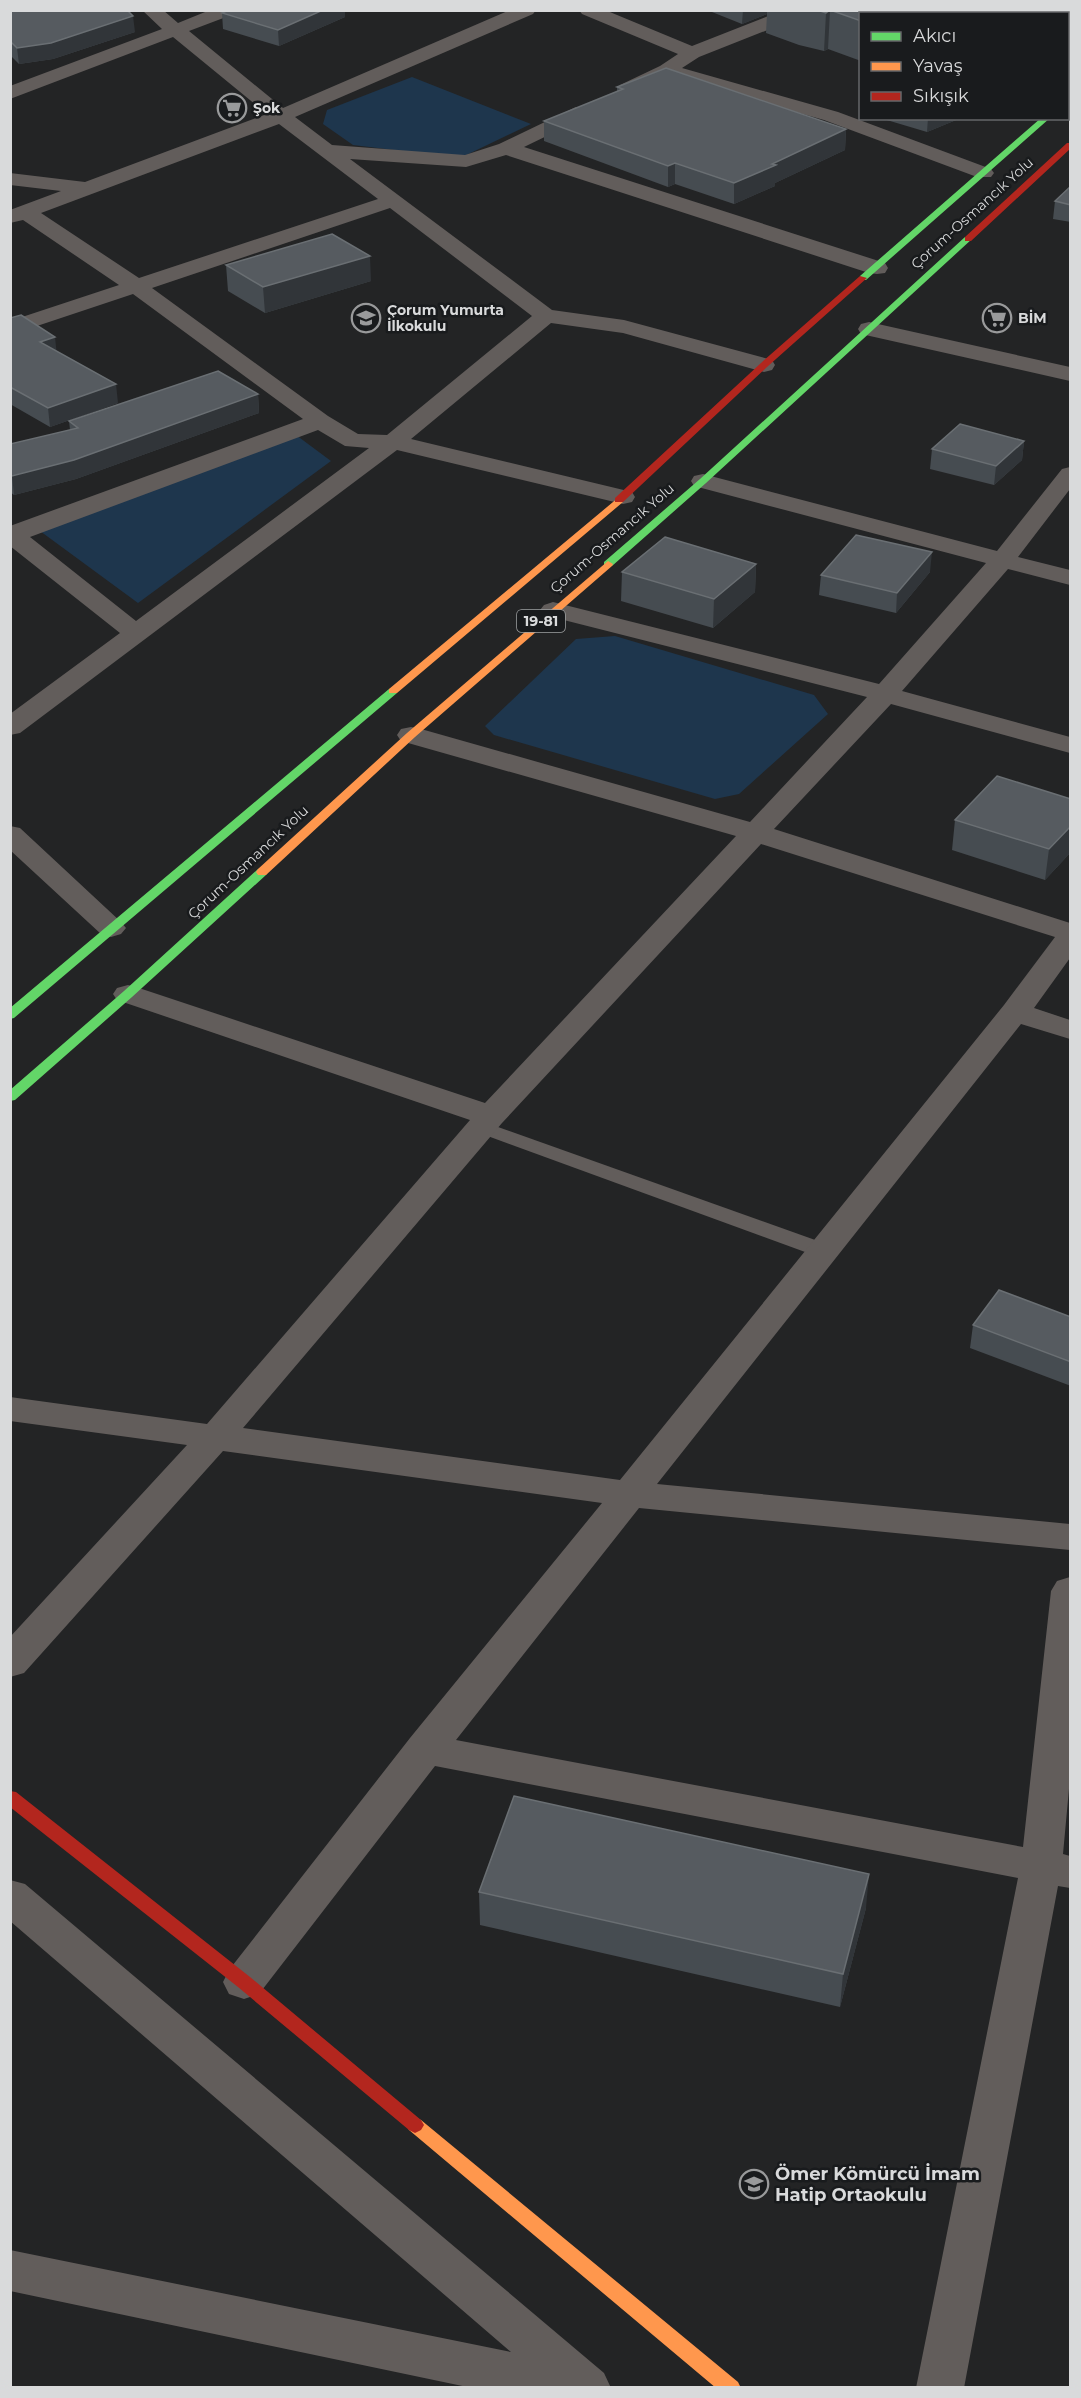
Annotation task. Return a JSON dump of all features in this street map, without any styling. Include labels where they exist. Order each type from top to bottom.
[{"type":"main road","name":"Çorum-Osmancık Yolu","points":[[10,1015],[623,497],[764,365],[1044,120]]},
{"type":"main road","name":"Çorum-Osmancık Yolu","points":[[10,1097],[128,994],[411,735],[703,481],[1071,145]]},
{"type":"main road","points":[[10,1797],[244,1982],[731,2388]]},
{"type":"street","points":[[151,10],[281,116],[546,316],[624,327],[764,365]]},
{"type":"street","points":[[13,90],[177,31],[228,10]]},
{"type":"street","points":[[18,215],[281,116],[527,10]]},
{"type":"street","points":[[588,10],[692,53]]},
{"type":"street","points":[[328,151],[466,160],[506,148],[667,70],[692,53],[802,10]]},
{"type":"street","points":[[667,70],[831,116],[984,173]]},
{"type":"street","points":[[506,148],[877,268]]},
{"type":"street","points":[[10,179],[84,189]]},
{"type":"street","points":[[10,328],[392,201]]},
{"type":"street","points":[[18,215],[136,286],[244,367],[320,421],[353,441],[393,442],[623,497]]},
{"type":"street","points":[[10,727],[393,442],[546,316]]},
{"type":"street","points":[[869,329],[1071,374]]},
{"type":"street","points":[[222,375],[244,367]]},
{"type":"street","points":[[12,534],[320,421]]},
{"type":"street","points":[[10,1662],[216,1436],[486,1121],[753,832],[885,694],[1002,561],[1071,474]]},
{"type":"street","points":[[703,481],[1071,578]]},
{"type":"street","points":[[12,534],[136,633]]},
{"type":"street","points":[[554,610],[885,694],[1071,745]]},
{"type":"street","points":[[411,735],[753,832],[1071,932]]},
{"type":"street","points":[[10,834],[111,928]]},
{"type":"street","points":[[244,1982],[424,1749],[631,1494],[1015,1012],[1071,938]]},
{"type":"street","points":[[128,994],[486,1121]]},
{"type":"street","points":[[1015,1012],[1071,1030]]},
{"type":"street","points":[[10,1409],[631,1494],[1071,1537]]},
{"type":"street","points":[[940,2388],[1056,1870],[1071,1591]]},
{"type":"street","points":[[424,1749],[1056,1870]]},
{"type":"street","points":[[10,1896],[587,2388]]},
{"type":"street","points":[[10,2270],[578,2388]]},
{"type":"lane","points":[[486,1121],[824,1251]]},
{"type":"shaded area","points":[[412,77],[531,124],[460,158],[353,145],[323,124],[327,110]]},
{"type":"shaded area","points":[[296,435],[331,461],[138,603],[40,531]]},
{"type":"shaded area","points":[[615,636],[814,695],[828,714],[739,794],[715,799],[494,735],[485,726],[576,639]]},
{"type":"building","points":[[10,10],[127,10],[133,16],[51,43],[17,48],[10,41]]},
{"type":"building","points":[[229,10],[323,10],[278,30],[222,13]]},
{"type":"building","points":[[830,10],[917,10],[921,12],[859,12],[859,20]]},
{"type":"building","points":[[666,68],[846,129],[772,164],[776,165],[734,183],[675,163],[668,166],[544,121],[623,89],[617,87]]},
{"type":"building","points":[[1071,186],[1071,205],[1055,201]]},
{"type":"building","points":[[332,234],[370,256],[263,287],[226,265]]},
{"type":"building","points":[[21,315],[55,337],[40,342],[116,384],[48,408],[10,387],[10,318]]},
{"type":"building","points":[[218,371],[258,394],[74,460],[12,476],[10,474],[10,444],[78,428],[69,421]]},
{"type":"building","points":[[960,424],[1024,441],[996,466],[932,449]]},
{"type":"building","points":[[856,535],[932,552],[897,593],[821,575]]},
{"type":"building","points":[[665,537],[756,564],[714,599],[622,572]]},
{"type":"building","points":[[997,776],[1071,799],[1071,826],[1049,849],[955,820]]},
{"type":"building","points":[[999,1290],[1071,1317],[1071,1362],[973,1325]]},
{"type":"building","points":[[514,1796],[869,1874],[843,1974],[479,1892]]},
{"type":"traffic: fast","points":[[863,278],[1044,120]]},
{"type":"traffic: fast","points":[[608,564],[703,481],[968,239]]},
{"type":"traffic: fast","points":[[10,1015],[393,691]]},
{"type":"traffic: fast","points":[[10,1097],[262,872]]},
{"type":"traffic: slow","points":[[393,691],[619,500]]},
{"type":"traffic: slow","points":[[262,872],[411,735],[608,564]]},
{"type":"traffic: slow","points":[[415,2125],[731,2388]]},
{"type":"traffic: jam","points":[[968,239],[1070,145]]},
{"type":"traffic: jam","points":[[619,500],[764,365],[863,278]]},
{"type":"traffic: jam","points":[[10,1797],[244,1982],[415,2125]]},
{"type":"place","name":"Şok","points":[[232,108]]},
{"type":"place","name":"Çorum Yumurta İlkokulu","points":[[366,318]]},
{"type":"place","name":"BİM","points":[[997,318]]},
{"type":"place","name":"Ömer Kömürcü İmam Hatip Ortaokulu","points":[[754,2184]]}]
